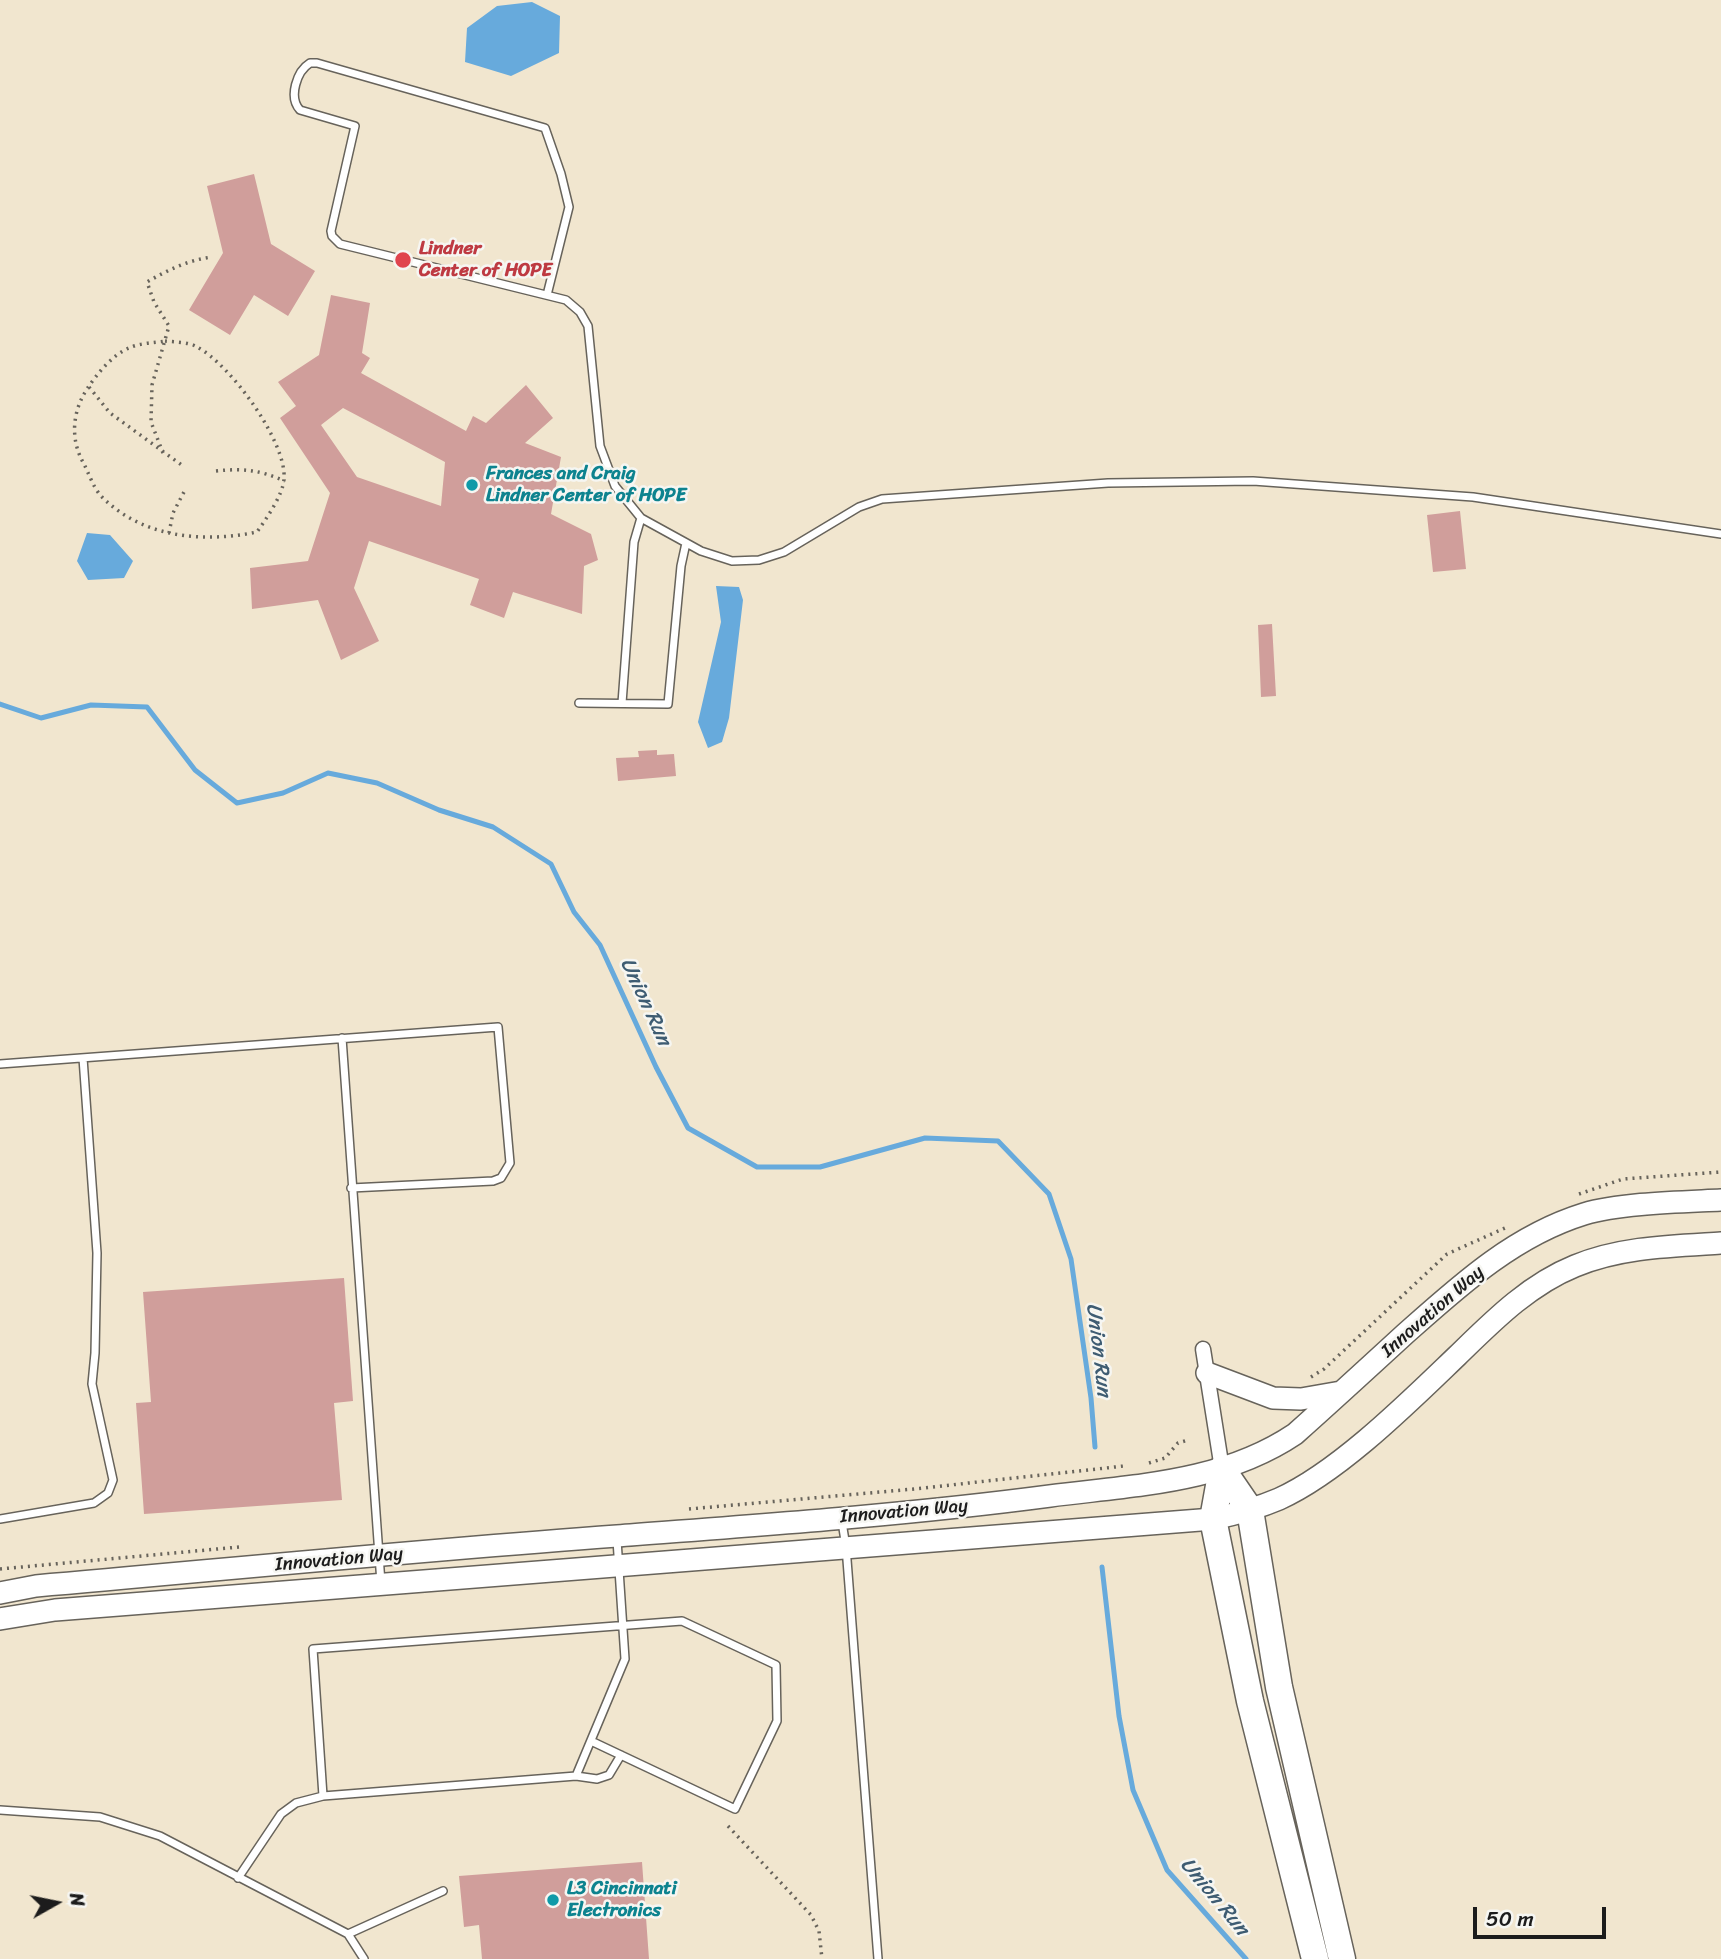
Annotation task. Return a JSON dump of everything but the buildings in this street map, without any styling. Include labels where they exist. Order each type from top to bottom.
[{"type":"highway","points":[[1222,1469],[1250,1510],[1279,1687],[1342,1959]]},
{"type":"highway","points":[[1222,1469],[1213,1519],[1250,1701],[1315,1959]]},
{"type":"main road","name":"Innovation Way","points":[[0,1593],[36,1586],[984,1505],[1192,1478],[1250,1460],[1295,1434],[1464,1281],[1526,1238],[1558,1223],[1602,1210],[1721,1200]]},
{"type":"main road","name":"Innovation Way","points":[[0,1619],[55,1610],[1213,1519],[1250,1510],[1281,1498],[1314,1479],[1430,1382],[1521,1298],[1543,1282],[1573,1266],[1600,1257],[1664,1247],[1721,1243]]},
{"type":"main road","points":[[1207,1373],[1273,1398],[1301,1399],[1341,1392]]},
{"type":"street","points":[[1203,1349],[1222,1469]]},
{"type":"lane","points":[[547,295],[569,207],[561,174],[544,128],[317,63],[310,62],[300,71],[293,96],[295,105],[300,110],[355,127],[331,231],[335,240],[340,244],[566,300],[580,312],[588,326],[600,446],[615,486],[641,518],[701,551],[732,561],[760,560],[784,552],[859,507],[882,499],[1186,480],[1253,481],[1447,494],[1721,534]]},
{"type":"lane","points":[[622,703],[634,542],[641,518]]},
{"type":"lane","points":[[579,703],[668,704],[681,566],[687,543]]},
{"type":"lane","points":[[0,1064],[498,1027],[510,1163],[501,1178],[493,1181],[351,1188]]},
{"type":"lane","points":[[342,1038],[381,1584]]},
{"type":"lane","points":[[0,1519],[94,1503],[108,1493],[113,1479],[92,1384],[96,1353],[97,1253],[83,1058]]},
{"type":"lane","points":[[841,1518],[846,1548],[878,1959]]},
{"type":"lane","points":[[576,1776],[625,1659],[617,1536]]},
{"type":"lane","points":[[323,1796],[313,1649],[682,1620],[776,1665],[777,1721],[735,1809],[591,1741]]},
{"type":"lane","points":[[238,1878],[281,1814],[296,1803],[323,1796],[576,1776],[597,1779],[609,1775],[621,1755]]},
{"type":"lane","points":[[0,1810],[100,1817],[160,1836],[348,1934],[364,1959]]},
{"type":"lane","points":[[348,1934],[443,1891]]},
{"type":"path","points":[[163,453],[151,422],[152,385],[169,326],[147,282],[170,269],[212,257]]},
{"type":"path","points":[[165,341],[196,346],[223,366],[260,411],[283,464],[285,481],[269,515],[257,532],[207,539],[169,534],[129,517],[100,496],[78,454],[74,426],[79,401],[99,371],[128,348],[165,341]]},
{"type":"path","points":[[88,387],[110,413],[183,466]]},
{"type":"path","points":[[216,471],[262,471],[285,481]]},
{"type":"path","points":[[169,534],[173,513],[186,490]]},
{"type":"path","points":[[1147,1464],[1165,1458],[1178,1443],[1188,1440]]},
{"type":"path","points":[[687,1510],[1133,1465]]},
{"type":"path","points":[[0,1569],[242,1546]]},
{"type":"path","points":[[727,1826],[811,1915],[819,1931],[821,1959]]},
{"type":"water","points":[[532,2],[560,16],[559,53],[511,76],[465,62],[467,28],[497,6]]},
{"type":"water","points":[[87,533],[110,535],[133,561],[124,578],[88,580],[77,561]]},
{"type":"water","points":[[716,586],[739,587],[743,600],[729,718],[722,742],[708,748],[698,722],[721,622]]},
{"type":"waterway","name":"Union Run","points":[[0,704],[41,718],[91,705],[147,707],[195,770],[237,803],[283,793],[328,773],[377,783],[439,810],[493,827],[551,864],[574,912],[600,945],[656,1067],[688,1128],[757,1167],[820,1167],[925,1138],[998,1141],[1049,1194],[1071,1259],[1091,1398],[1095,1447]]},
{"type":"waterway","name":"Union Run","points":[[1102,1567],[1119,1716],[1133,1790],[1167,1870],[1246,1959]]},
{"type":"place","name":"Lindner Center of HOPE","points":[[403,260]]},
{"type":"place","name":"Frances and Craig Lindner Center of HOPE","points":[[472,485]]},
{"type":"place","name":"L3 Cincinnati Electronics","points":[[553,1900]]}]
